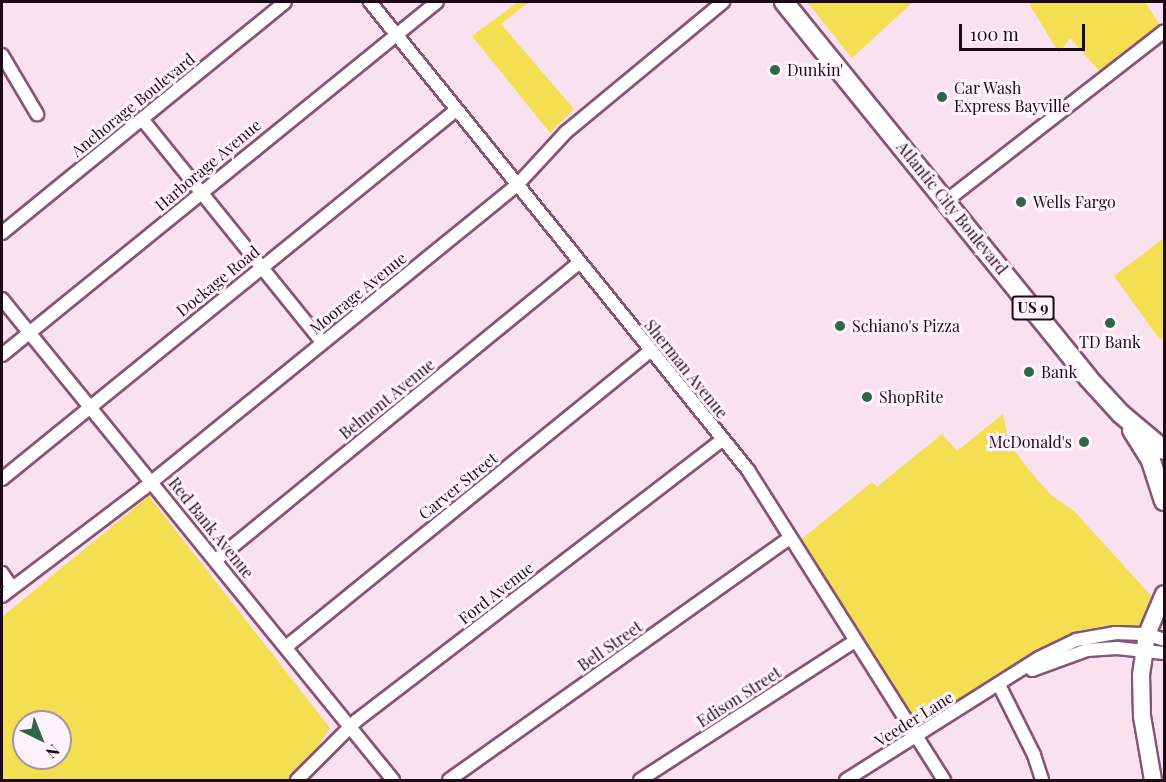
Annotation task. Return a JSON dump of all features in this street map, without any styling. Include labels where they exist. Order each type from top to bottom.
[{"type":"highway","name":"Atlantic City Boulevard","points":[[784,2],[1121,414]]},
{"type":"highway","name":"US 9","points":[[1121,414],[1164,450]]},
{"type":"highway","points":[[1121,414],[1151,461],[1164,501]]},
{"type":"main road","points":[[1152,780],[1141,692],[1146,642],[1164,594]]},
{"type":"street","name":"Anchorage Boulevard","points":[[2,233],[285,2]]},
{"type":"street","name":"Sherman Avenue","points":[[370,2],[748,470],[944,780]]},
{"type":"street","name":"Harborage Avenue","points":[[2,355],[436,2]]},
{"type":"street","name":"Moorage Avenue","points":[[2,596],[152,482],[518,184],[566,132],[723,2]]},
{"type":"street","points":[[946,201],[1164,32]]},
{"type":"street","points":[[2,56],[37,114]]},
{"type":"street","name":"Dockage Road","points":[[2,479],[456,110]]},
{"type":"street","points":[[142,119],[322,342]]},
{"type":"street","name":"Belmont Avenue","points":[[216,560],[579,263]]},
{"type":"street","name":"Red Bank Avenue","points":[[2,299],[393,780]]},
{"type":"street","name":"Carver Street","points":[[286,647],[650,351]]},
{"type":"street","name":"Ford Avenue","points":[[297,780],[349,727],[722,440]]},
{"type":"street","name":"Bell Street","points":[[449,780],[790,538]]},
{"type":"street","points":[[2,573],[12,588]]},
{"type":"street","points":[[1146,642],[1164,640]]},
{"type":"street","name":"Edison Street","points":[[640,780],[855,641]]},
{"type":"street","points":[[1146,642],[1164,653]]},
{"type":"street","name":"Veeder Lane","points":[[846,780],[999,685],[1087,650],[1146,642]]},
{"type":"street","points":[[999,685],[1024,732],[1042,780]]},
{"type":"shaded area","points":[[518,2],[529,2],[501,24],[574,109],[550,133],[472,36]]},
{"type":"shaded area","points":[[807,2],[913,2],[852,58]]},
{"type":"shaded area","points":[[1028,2],[1145,2],[1161,27],[1102,74],[1070,38],[1059,53]]},
{"type":"shaded area","points":[[1164,238],[1164,336],[1160,340],[1114,276]]},
{"type":"shaded area","points":[[1003,414],[1009,443],[1029,470],[1050,494],[1075,512],[1155,600],[1141,626],[1091,630],[1061,638],[917,723],[802,539],[872,482],[877,487],[942,434],[957,451]]},
{"type":"shaded area","points":[[149,496],[330,728],[295,780],[2,779],[2,617]]},
{"type":"place","name":"Dunkin'","points":[[775,70]]},
{"type":"place","name":"Car Wash Express Bayville","points":[[942,97]]},
{"type":"place","name":"Wells Fargo","points":[[1021,202]]},
{"type":"place","name":"TD Bank","points":[[1110,323]]},
{"type":"place","name":"Schiano's Pizza","points":[[840,326]]},
{"type":"place","name":"Bank","points":[[1029,372]]},
{"type":"place","name":"ShopRite","points":[[867,397]]},
{"type":"place","name":"McDonald's","points":[[1084,442]]}]
